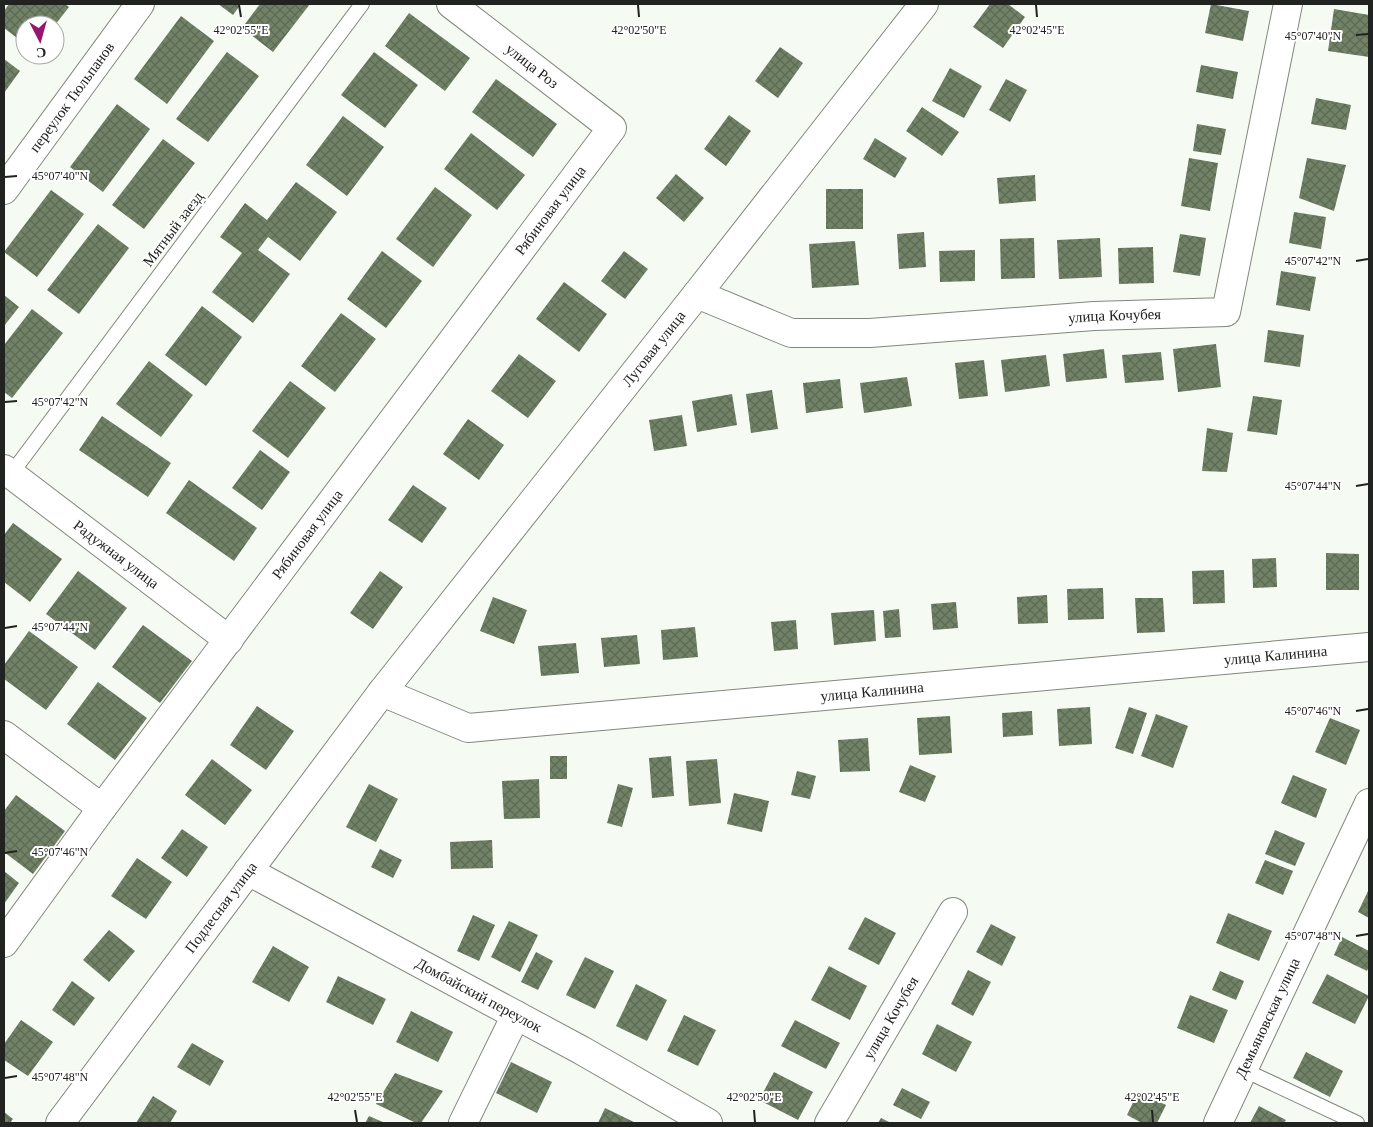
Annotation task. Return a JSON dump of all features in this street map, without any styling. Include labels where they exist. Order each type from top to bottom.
[{"type":"street","name":"переулок Тюльпанов","points":[[4,190],[140,4]]},
{"type":"street","name":"улица Роз","points":[[451,4],[612,128]]},
{"type":"street","name":"Луговая улица","points":[[382,692],[924,4]]},
{"type":"street","name":"улица Кочубея","points":[[697,294],[791,334],[870,333],[1094,316],[1226,312],[1288,4]]},
{"type":"street","name":"Рябиновая улица","points":[[4,943],[102,808],[612,128]]},
{"type":"street","name":"Радужная улица","points":[[7,472],[229,640]]},
{"type":"street","name":"улица Калинина","points":[[382,692],[468,728],[1369,647]]},
{"type":"street","name":"Подлесная улица","points":[[60,1123],[382,692]]},
{"type":"street","points":[[4,735],[102,808]]},
{"type":"street","name":"Демьяновская улица","points":[[1218,1123],[1369,803]]},
{"type":"street","name":"Домбайский переулок","points":[[248,871],[582,1050],[708,1123]]},
{"type":"street","name":"улица Кочубея","points":[[829,1123],[954,912]]},
{"type":"street","points":[[463,1123],[516,1015]]},
{"type":"lane","name":"Мятный заезд","points":[[7,472],[362,4]]},
{"type":"lane","points":[[1244,1070],[1357,1123]]},
{"type":"building","points":[[9,4],[65,4],[69,7],[63,15],[15,15],[15,36],[4,28],[4,11]]},
{"type":"building","points":[[218,4],[241,4],[233,15]]},
{"type":"building","points":[[260,4],[310,4],[273,52],[242,28]]},
{"type":"building","points":[[990,4],[1008,4],[1025,17],[1003,48],[973,27]]},
{"type":"building","points":[[1211,4],[1249,11],[1243,41],[1205,33]]},
{"type":"building","points":[[1334,9],[1369,15],[1369,57],[1328,51]]},
{"type":"building","points":[[409,13],[470,58],[445,91],[385,46]]},
{"type":"building","points":[[181,16],[214,41],[167,104],[134,79]]},
{"type":"building","points":[[780,47],[803,63],[778,98],[755,81]]},
{"type":"building","points":[[227,52],[259,76],[208,142],[176,119]]},
{"type":"building","points":[[374,52],[418,85],[385,128],[341,95]]},
{"type":"building","points":[[4,59],[20,71],[4,93]]},
{"type":"building","points":[[1201,65],[1238,72],[1233,99],[1196,92]]},
{"type":"building","points":[[950,68],[982,86],[964,118],[932,101]]},
{"type":"building","points":[[496,79],[557,124],[533,157],[472,112]]},
{"type":"building","points":[[1006,79],[1027,90],[1010,122],[989,110]]},
{"type":"building","points":[[1316,98],[1351,105],[1346,130],[1311,124]]},
{"type":"building","points":[[117,104],[150,129],[103,192],[70,167]]},
{"type":"building","points":[[922,107],[959,132],[942,156],[906,131]]},
{"type":"building","points":[[729,115],[751,131],[726,166],[704,149]]},
{"type":"building","points":[[343,116],[384,147],[347,196],[306,165]]},
{"type":"building","points":[[1197,124],[1226,129],[1221,155],[1193,151]]},
{"type":"building","points":[[471,133],[525,175],[497,210],[444,169]]},
{"type":"building","points":[[875,138],[907,158],[895,178],[863,159]]},
{"type":"building","points":[[163,139],[195,163],[144,229],[112,205]]},
{"type":"building","points":[[1189,158],[1218,163],[1210,211],[1181,206]]},
{"type":"building","points":[[1307,158],[1346,165],[1334,211],[1299,198]]},
{"type":"building","points":[[676,174],[704,198],[684,222],[656,198]]},
{"type":"building","points":[[1035,175],[1036,201],[999,204],[997,178]]},
{"type":"building","points":[[296,182],[337,212],[300,261],[268,237],[258,250],[290,274],[253,323],[212,292],[242,253],[220,237],[245,203],[267,220]]},
{"type":"building","points":[[435,187],[472,215],[433,267],[396,239]]},
{"type":"building","points":[[826,189],[863,189],[863,229],[826,229]]},
{"type":"building","points":[[51,190],[84,214],[37,277],[4,252]]},
{"type":"building","points":[[1294,212],[1326,217],[1321,249],[1289,243]]},
{"type":"building","points":[[98,224],[129,248],[79,314],[47,290]]},
{"type":"building","points":[[924,232],[926,267],[899,269],[897,234]]},
{"type":"building","points":[[1180,234],[1206,238],[1200,276],[1173,272]]},
{"type":"building","points":[[1034,238],[1035,278],[1001,279],[1000,239]]},
{"type":"building","points":[[1100,238],[1102,277],[1059,279],[1057,240]]},
{"type":"building","points":[[855,241],[859,285],[812,288],[809,244]]},
{"type":"building","points":[[1153,247],[1154,283],[1119,284],[1118,248]]},
{"type":"building","points":[[975,250],[975,281],[940,282],[939,251]]},
{"type":"building","points":[[382,251],[422,281],[386,328],[347,299]]},
{"type":"building","points":[[624,251],[648,269],[625,299],[601,281]]},
{"type":"building","points":[[1281,271],[1316,277],[1310,311],[1276,305]]},
{"type":"building","points":[[564,282],[607,314],[579,352],[536,319]]},
{"type":"building","points":[[4,295],[19,307],[4,326]]},
{"type":"building","points":[[202,306],[242,337],[206,386],[165,355]]},
{"type":"building","points":[[32,309],[63,333],[12,398],[4,392],[4,345]]},
{"type":"building","points":[[341,313],[376,339],[335,392],[301,366]]},
{"type":"building","points":[[1268,330],[1304,335],[1300,367],[1264,362]]},
{"type":"building","points":[[1216,344],[1221,387],[1178,392],[1173,349]]},
{"type":"building","points":[[1104,349],[1107,378],[1066,382],[1063,354]]},
{"type":"building","points":[[1161,352],[1164,380],[1125,383],[1122,355]]},
{"type":"building","points":[[519,354],[556,381],[528,418],[491,391]]},
{"type":"building","points":[[1046,355],[1050,386],[1005,392],[1001,360]]},
{"type":"building","points":[[984,360],[988,396],[959,399],[955,363]]},
{"type":"building","points":[[149,361],[193,395],[161,437],[116,404]]},
{"type":"building","points":[[907,377],[912,406],[864,413],[860,383]]},
{"type":"building","points":[[840,379],[843,408],[806,413],[803,383]]},
{"type":"building","points":[[290,381],[326,408],[288,458],[252,431]]},
{"type":"building","points":[[772,390],[778,429],[751,433],[746,394]]},
{"type":"building","points":[[732,394],[737,425],[697,432],[692,401]]},
{"type":"building","points":[[1253,396],[1282,400],[1277,435],[1247,431]]},
{"type":"building","points":[[682,415],[687,446],[654,451],[649,420]]},
{"type":"building","points":[[102,416],[171,463],[148,497],[79,450]]},
{"type":"building","points":[[468,419],[504,445],[479,480],[443,454]]},
{"type":"building","points":[[1207,428],[1233,433],[1227,472],[1202,471]]},
{"type":"building","points":[[260,450],[290,472],[262,510],[232,488]]},
{"type":"building","points":[[189,480],[257,528],[234,561],[166,513]]},
{"type":"building","points":[[413,485],[447,508],[422,543],[388,520]]},
{"type":"building","points":[[13,523],[62,559],[30,602],[4,582],[4,535]]},
{"type":"building","points":[[1326,553],[1359,554],[1359,590],[1326,590]]},
{"type":"building","points":[[1276,558],[1277,587],[1253,588],[1252,559]]},
{"type":"building","points":[[1224,570],[1225,603],[1193,604],[1192,571]]},
{"type":"building","points":[[78,571],[127,608],[95,650],[46,614]]},
{"type":"building","points":[[380,571],[403,587],[373,629],[350,613]]},
{"type":"building","points":[[1103,588],[1104,619],[1068,620],[1067,589]]},
{"type":"building","points":[[1047,595],[1048,623],[1018,624],[1017,597]]},
{"type":"building","points":[[493,597],[527,610],[514,644],[480,631]]},
{"type":"building","points":[[1135,598],[1163,598],[1165,632],[1137,633]]},
{"type":"building","points":[[956,602],[958,628],[933,630],[931,604]]},
{"type":"building","points":[[899,609],[901,637],[885,638],[883,611]]},
{"type":"building","points":[[874,610],[876,641],[834,645],[831,613]]},
{"type":"building","points":[[796,620],[798,649],[774,651],[771,622]]},
{"type":"building","points":[[143,625],[192,661],[160,703],[112,667]]},
{"type":"building","points":[[695,627],[698,657],[663,660],[661,630]]},
{"type":"building","points":[[29,631],[78,667],[46,710],[4,679],[4,665]]},
{"type":"building","points":[[637,635],[640,664],[604,667],[601,638]]},
{"type":"building","points":[[576,643],[579,673],[541,676],[538,646]]},
{"type":"building","points":[[98,682],[147,718],[115,760],[67,724]]},
{"type":"building","points":[[257,706],[294,731],[266,770],[230,745]]},
{"type":"building","points":[[1090,707],[1092,744],[1059,746],[1057,709]]},
{"type":"building","points":[[1129,707],[1147,713],[1133,754],[1115,748]]},
{"type":"building","points":[[1032,711],[1033,735],[1003,737],[1002,713]]},
{"type":"building","points":[[1156,714],[1188,726],[1173,768],[1141,756]]},
{"type":"building","points":[[950,716],[952,753],[919,755],[917,718]]},
{"type":"building","points":[[1330,718],[1360,730],[1346,765],[1315,752]]},
{"type":"building","points":[[868,738],[870,771],[840,772],[838,740]]},
{"type":"building","points":[[550,756],[567,756],[567,779],[550,779]]},
{"type":"building","points":[[671,756],[674,796],[652,798],[649,758]]},
{"type":"building","points":[[212,759],[252,790],[225,825],[185,795]]},
{"type":"building","points":[[717,759],[721,803],[689,806],[686,761]]},
{"type":"building","points":[[910,765],[936,776],[925,802],[899,792]]},
{"type":"building","points":[[797,771],[816,776],[810,799],[791,795]]},
{"type":"building","points":[[1293,775],[1327,789],[1316,818],[1281,803]]},
{"type":"building","points":[[539,779],[540,818],[504,819],[502,781]]},
{"type":"building","points":[[369,784],[398,799],[376,842],[346,827]]},
{"type":"building","points":[[618,784],[633,788],[622,827],[607,823]]},
{"type":"building","points":[[734,793],[769,801],[762,832],[727,824]]},
{"type":"building","points":[[16,795],[65,831],[33,874],[4,852],[4,811]]},
{"type":"building","points":[[182,829],[208,847],[187,877],[161,858]]},
{"type":"building","points":[[1275,830],[1305,843],[1295,866],[1265,854]]},
{"type":"building","points":[[492,840],[493,868],[451,869],[450,842]]},
{"type":"building","points":[[380,849],[402,860],[393,878],[371,867]]},
{"type":"building","points":[[137,858],[172,882],[146,919],[111,896]]},
{"type":"building","points":[[1265,860],[1293,871],[1283,895],[1255,883]]},
{"type":"building","points":[[4,871],[19,883],[4,904]]},
{"type":"building","points":[[1369,889],[1369,918],[1358,912]]},
{"type":"building","points":[[1228,913],[1272,931],[1259,961],[1216,943]]},
{"type":"building","points":[[473,915],[495,925],[479,961],[457,951]]},
{"type":"building","points":[[865,917],[896,933],[879,965],[848,949]]},
{"type":"building","points":[[509,921],[538,935],[520,972],[491,957]]},
{"type":"building","points":[[991,924],[1016,937],[1002,966],[976,952]]},
{"type":"building","points":[[109,930],[135,951],[109,982],[83,960]]},
{"type":"building","points":[[1342,937],[1369,951],[1369,967],[1367,971],[1334,955]]},
{"type":"building","points":[[273,946],[309,967],[289,1002],[252,982]]},
{"type":"building","points":[[536,952],[553,961],[538,990],[521,982]]},
{"type":"building","points":[[585,957],[614,971],[595,1009],[566,995]]},
{"type":"building","points":[[829,966],[867,986],[850,1020],[811,1000]]},
{"type":"building","points":[[968,970],[991,982],[973,1016],[951,1004]]},
{"type":"building","points":[[1220,971],[1244,981],[1236,1000],[1212,990]]},
{"type":"building","points":[[1327,974],[1369,996],[1355,1024],[1312,1003]]},
{"type":"building","points":[[338,976],[386,999],[373,1025],[326,1002]]},
{"type":"building","points":[[72,981],[95,998],[74,1026],[52,1010]]},
{"type":"building","points":[[636,984],[667,1000],[647,1041],[616,1026]]},
{"type":"building","points":[[1190,995],[1228,1010],[1214,1043],[1177,1028]]},
{"type":"building","points":[[411,1011],[453,1032],[438,1062],[396,1042]]},
{"type":"building","points":[[684,1015],[716,1030],[698,1066],[667,1051]]},
{"type":"building","points":[[21,1020],[53,1042],[28,1076],[4,1060],[4,1044]]},
{"type":"building","points":[[795,1020],[840,1043],[826,1069],[781,1046]]},
{"type":"building","points":[[937,1024],[972,1042],[956,1072],[922,1054]]},
{"type":"building","points":[[192,1043],[224,1061],[210,1086],[177,1067]]},
{"type":"building","points":[[1306,1052],[1343,1071],[1330,1097],[1293,1078]]},
{"type":"building","points":[[511,1062],[552,1082],[537,1113],[496,1093]]},
{"type":"building","points":[[774,1072],[813,1092],[798,1120],[759,1100]]},
{"type":"building","points":[[395,1073],[443,1091],[421,1123],[416,1123],[376,1104]]},
{"type":"building","points":[[902,1088],[930,1102],[921,1119],[893,1105]]},
{"type":"building","points":[[1138,1092],[1166,1105],[1157,1123],[1142,1123],[1127,1115]]},
{"type":"building","points":[[153,1096],[177,1111],[170,1123],[136,1123]]},
{"type":"building","points":[[1259,1106],[1286,1120],[1284,1123],[1250,1123]]},
{"type":"building","points":[[605,1108],[636,1123],[598,1123]]},
{"type":"building","points":[[4,1112],[13,1119],[10,1123],[4,1123]]},
{"type":"building","points":[[369,1116],[385,1123],[365,1123]]},
{"type":"building","points":[[881,1118],[891,1123],[878,1123]]}]
